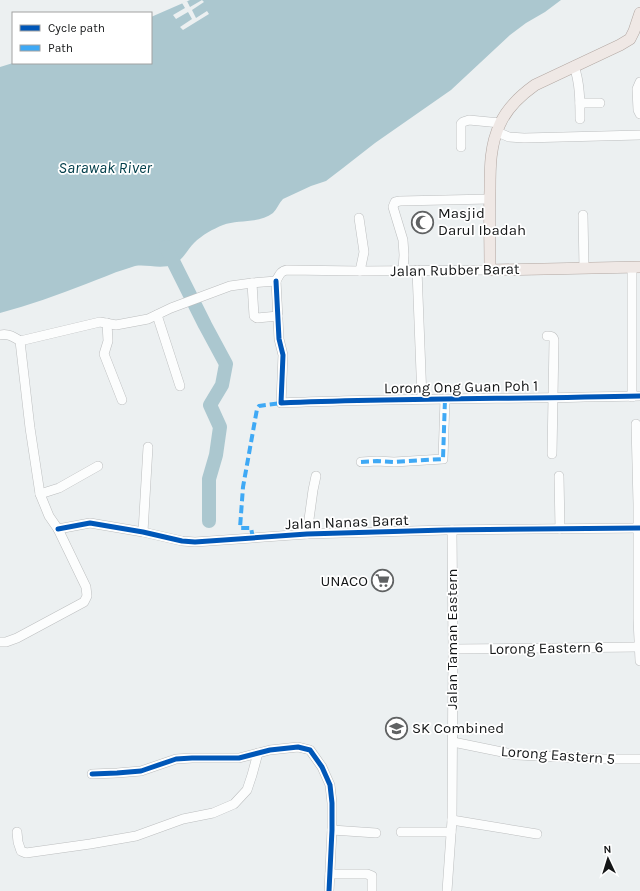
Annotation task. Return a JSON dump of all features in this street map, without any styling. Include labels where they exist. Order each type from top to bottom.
[{"type":"main road","points":[[490,270],[490,162],[498,127],[508,109],[534,85],[630,39],[640,13]]},
{"type":"main road","name":"Jalan Rubber Barat","points":[[490,270],[636,267]]},
{"type":"street","points":[[574,66],[577,75],[580,119]]},
{"type":"street","points":[[640,82],[637,89],[638,110],[640,114]]},
{"type":"street","points":[[580,103],[600,103]]},
{"type":"street","points":[[461,147],[461,124],[469,120],[498,127],[509,137],[524,138],[640,135]]},
{"type":"street","points":[[403,270],[403,240],[393,207],[394,202],[490,199]]},
{"type":"street","points":[[583,215],[584,268]]},
{"type":"street","points":[[359,218],[364,252],[360,271]]},
{"type":"street","points":[[636,267],[636,396]]},
{"type":"street","name":"Jalan Rubber Barat","points":[[276,281],[283,271],[287,270],[490,270]]},
{"type":"street","points":[[417,270],[422,399]]},
{"type":"street","points":[[0,334],[8,334],[20,341],[100,322],[116,325],[148,319],[171,308],[230,286],[252,283],[276,281],[278,316],[257,318],[254,316],[252,283]]},
{"type":"street","points":[[157,315],[180,386]]},
{"type":"street","name":"Lorong Ong Guan Poh 1","points":[[278,316],[279,339],[283,354],[281,403],[422,399],[636,396]]},
{"type":"street","points":[[107,323],[108,341],[104,354],[122,400]]},
{"type":"street","points":[[547,336],[551,336],[554,340],[552,454]]},
{"type":"street","points":[[0,642],[6,642],[17,638],[84,602],[87,596],[86,586],[58,529],[49,516],[40,494],[30,428],[20,341]]},
{"type":"street","points":[[362,462],[443,459],[445,399]]},
{"type":"street","points":[[636,424],[639,528],[640,661]]},
{"type":"street","points":[[143,532],[148,447]]},
{"type":"street","points":[[40,494],[59,488],[98,466]]},
{"type":"street","points":[[307,534],[316,476]]},
{"type":"street","points":[[559,476],[560,529]]},
{"type":"street","name":"Jalan Nanas Barat","points":[[58,529],[90,523],[194,542],[307,534],[452,530],[639,528]]},
{"type":"street","name":"Jalan Taman Eastern","points":[[447,891],[452,820],[452,530]]},
{"type":"street","name":"Lorong Eastern 6","points":[[453,649],[639,647]]},
{"type":"street","name":"Lorong Eastern 5","points":[[453,742],[517,755],[640,759]]},
{"type":"street","points":[[92,774],[141,771],[176,759],[239,758],[270,750],[298,747],[310,750],[322,767],[330,785],[332,830],[328,891]]},
{"type":"street","points":[[17,832],[21,851],[26,853],[136,836],[182,819],[213,813],[234,804],[246,790],[258,754]]},
{"type":"street","points":[[452,820],[537,834]]},
{"type":"street","points":[[332,830],[376,833]]},
{"type":"street","points":[[401,832],[451,832]]},
{"type":"street","points":[[330,874],[368,874],[372,876],[372,891]]},
{"type":"water","name":"Sarawak River","points":[[190,0],[561,0],[510,35],[451,90],[375,143],[326,181],[283,199],[273,213],[261,219],[229,223],[215,228],[197,240],[183,257],[169,266],[135,266],[54,296],[0,313],[0,67],[12,63],[152,64],[152,17]]},
{"type":"pier","points":[[202,0],[204,2],[192,10],[196,18],[207,11],[209,14],[183,30],[180,27],[192,19],[188,12],[176,19],[173,15],[185,8],[182,3],[187,1],[190,7]]},
{"type":"waterway","points":[[166,247],[226,364],[222,385],[210,405],[220,427],[216,455],[209,479],[209,521]]},
{"type":"marked path","points":[[361,462],[394,462],[443,459],[445,399]]},
{"type":"marked path","points":[[253,538],[251,528],[240,528],[243,487],[257,409],[259,406],[281,403],[281,401]]},
{"type":"cycle path","points":[[276,281],[279,339],[283,355],[281,403],[371,400],[640,396]]},
{"type":"cycle path","points":[[58,529],[90,523],[143,532],[182,541],[195,542],[307,534],[445,530],[640,528]]},
{"type":"cycle path","points":[[92,774],[141,771],[176,759],[239,758],[270,750],[298,747],[310,750],[322,767],[330,785],[332,830],[329,891]]},
{"type":"place","name":"Masjid Darul Ibadah","points":[[422,222]]},
{"type":"place","name":"UNACO","points":[[383,581]]},
{"type":"place","name":"SK Combined","points":[[397,728]]}]
